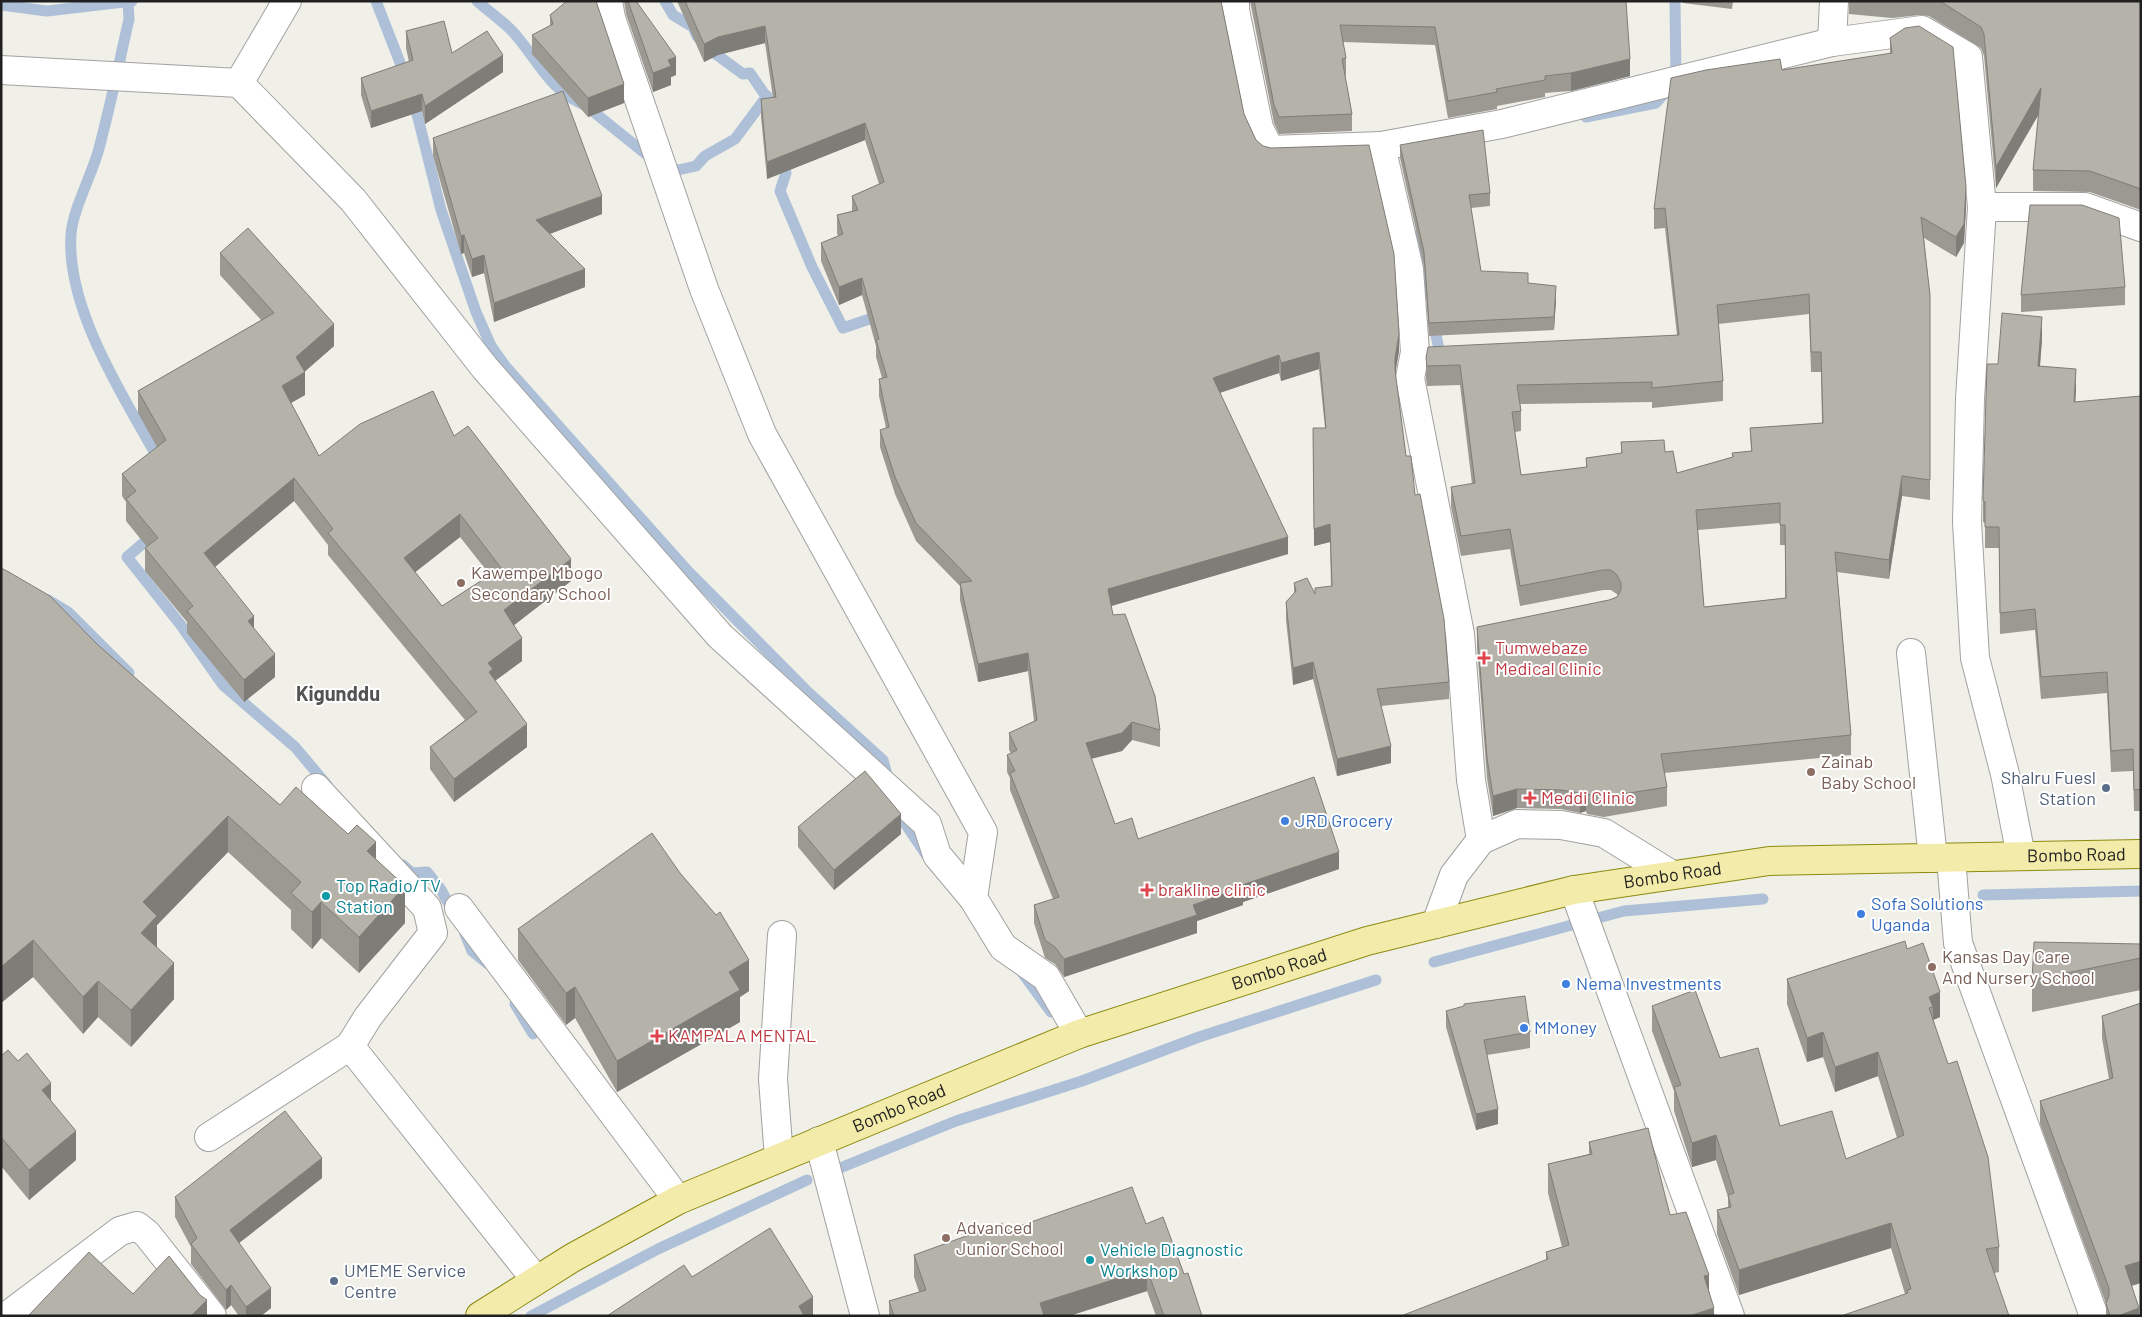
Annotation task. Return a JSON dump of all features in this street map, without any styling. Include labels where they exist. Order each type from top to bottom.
[{"type":"main road","name":"Bombo Road","points":[[480,1316],[572,1258],[678,1200],[1079,1034],[1367,941],[1574,890],[1769,861],[2141,854]]},
{"type":"street","points":[[239,83],[287,1]]},
{"type":"street","points":[[608,1],[611,18],[704,289],[762,434],[983,832],[973,898]]},
{"type":"street","points":[[1235,1],[1235,10],[1259,128],[1270,150],[1381,146],[1502,124],[1832,42],[1922,30],[1968,57],[1982,206],[1970,399],[1967,522],[1975,658],[2005,774],[2021,856]]},
{"type":"street","points":[[1832,42],[1834,1]]},
{"type":"street","points":[[1,70],[239,83],[353,200],[486,368],[720,636],[927,824],[937,855],[973,898],[1003,947],[1046,977],[1079,1034]]},
{"type":"street","points":[[1381,146],[1409,269],[1425,351],[1410,378],[1460,634],[1471,780],[1482,840]]},
{"type":"street","points":[[1982,206],[2085,206],[2141,227]]},
{"type":"street","points":[[1460,634],[1489,629]]},
{"type":"street","points":[[1911,653],[1942,858],[1958,943],[2094,1316]]},
{"type":"street","points":[[209,1137],[350,1046],[368,1018],[433,933],[427,908],[316,788]]},
{"type":"street","points":[[1436,924],[1454,875],[1482,840],[1517,824],[1561,824],[1604,833],[1672,875]]},
{"type":"street","points":[[1574,890],[1730,1316]]},
{"type":"street","points":[[459,908],[678,1200]]},
{"type":"street","points":[[780,1158],[772,1079],[782,935]]},
{"type":"street","points":[[350,1046],[536,1280]]},
{"type":"street","points":[[819,1142],[866,1316]]},
{"type":"street","points":[[7,1316],[120,1231],[137,1226],[147,1234],[212,1316]]},
{"type":"building","points":[[567,1],[596,1],[624,84],[588,98],[532,35],[553,24],[550,15]]},
{"type":"building","points":[[628,1],[636,1],[676,57],[668,60],[671,66],[653,73]]},
{"type":"building","points":[[685,1],[1221,1],[1244,114],[1256,140],[1263,146],[1271,148],[1369,145],[1394,254],[1399,334],[1395,370],[1406,456],[1411,456],[1415,495],[1420,494],[1444,619],[1449,682],[1377,689],[1391,746],[1337,759],[1313,662],[1293,668],[1286,602],[1296,591],[1294,583],[1307,578],[1315,594],[1315,588],[1332,586],[1330,524],[1314,529],[1313,428],[1326,428],[1319,352],[1281,363],[1279,355],[1213,378],[1288,537],[1108,589],[1113,615],[1125,614],[1155,696],[1160,730],[1132,722],[1122,733],[1086,743],[1115,824],[1132,818],[1138,839],[1314,777],[1339,852],[1242,885],[1243,887],[1193,905],[1197,915],[1064,959],[1055,947],[1045,940],[1034,905],[1059,897],[1010,773],[1015,771],[1007,755],[1017,750],[1009,733],[1037,720],[1028,653],[978,664],[960,583],[972,581],[916,523],[895,477],[880,430],[889,427],[879,379],[887,377],[876,340],[879,339],[862,278],[839,287],[821,243],[843,234],[837,215],[858,210],[852,196],[884,182],[865,123],[767,162],[761,99],[776,97],[765,26],[718,37],[704,44]]},
{"type":"building","points":[[1254,1],[1626,1],[1630,59],[1571,73],[1545,76],[1545,80],[1496,89],[1497,92],[1448,101],[1435,27],[1340,25],[1346,58],[1342,59],[1352,114],[1279,117],[1274,105]]},
{"type":"building","points":[[1940,1],[2141,1],[2141,189],[2090,171],[2033,170],[2041,88],[1996,167],[1984,34],[1981,27]]},
{"type":"building","points":[[444,21],[452,53],[487,31],[503,55],[425,106],[422,94],[371,111],[361,78],[413,60],[406,31]]},
{"type":"building","points":[[1919,26],[1953,47],[1966,187],[1964,224],[1956,237],[1921,217],[1930,295],[1930,480],[1902,476],[1889,560],[1835,552],[1851,735],[1661,754],[1667,787],[1604,797],[1587,794],[1586,791],[1580,793],[1561,790],[1517,789],[1493,796],[1487,758],[1477,627],[1609,600],[1617,597],[1621,590],[1621,583],[1617,575],[1611,570],[1603,570],[1520,586],[1510,529],[1461,536],[1451,487],[1475,483],[1460,365],[1427,366],[1428,347],[1679,335],[1665,208],[1654,209],[1671,78],[1706,70],[1780,59],[1782,70],[1892,53],[1890,38],[1905,28]],"holes":[[[1809,294],[1811,352],[1821,352],[1823,423],[1750,428],[1752,451],[1732,453],[1733,457],[1677,473],[1673,451],[1665,452],[1664,440],[1621,442],[1622,453],[1586,458],[1587,467],[1521,475],[1512,412],[1521,411],[1517,385],[1652,382],[1652,388],[1723,381],[1717,305]],[[1780,503],[1780,525],[1785,525],[1786,598],[1704,607],[1696,510]]]},
{"type":"building","points":[[563,91],[602,196],[536,220],[585,269],[494,303],[484,255],[472,259],[464,235],[461,236],[433,138]]},
{"type":"building","points":[[1483,130],[1490,193],[1469,195],[1481,271],[1528,273],[1528,283],[1556,286],[1554,317],[1429,323],[1424,252],[1400,145]]},
{"type":"building","points":[[2030,205],[2082,205],[2119,218],[2125,287],[2021,295]]},
{"type":"building","points":[[248,228],[334,324],[296,357],[305,372],[282,386],[319,456],[360,424],[433,391],[454,436],[468,426],[571,559],[504,610],[522,638],[488,663],[493,669],[489,672],[527,724],[454,779],[430,747],[477,712],[328,533],[333,529],[294,478],[204,553],[254,616],[248,621],[275,654],[244,680],[187,611],[193,606],[145,548],[158,538],[126,499],[136,491],[122,474],[166,440],[138,391],[274,313],[220,253]],"holes":[[[460,514],[501,568],[442,606],[404,558]]]},
{"type":"building","points":[[2002,313],[2042,317],[2038,366],[2076,369],[2074,402],[2141,396],[2141,789],[2134,790],[2133,749],[2111,751],[2107,672],[2041,677],[2035,609],[2000,613],[1999,527],[1985,527],[1985,502],[1983,500],[1987,364],[1998,364]]},
{"type":"building","points":[[1,568],[50,596],[98,645],[280,805],[296,787],[348,834],[357,825],[376,842],[367,851],[405,886],[359,937],[321,902],[312,912],[291,893],[301,882],[228,816],[143,902],[157,916],[141,933],[174,963],[131,1010],[98,981],[83,997],[33,940],[1,967]]},
{"type":"building","points":[[865,771],[901,814],[834,870],[798,827]]},
{"type":"building","points":[[652,833],[680,873],[716,915],[720,912],[749,960],[729,972],[740,990],[617,1061],[575,987],[566,993],[518,929]]},
{"type":"building","points":[[1905,941],[1907,949],[1923,943],[1940,992],[1929,997],[1933,1007],[1929,1008],[1948,1064],[1957,1061],[1988,1157],[1999,1247],[1986,1249],[2009,1316],[1841,1316],[1908,1293],[1907,1290],[1911,1289],[1891,1223],[1739,1270],[1717,1210],[1731,1207],[1728,1195],[1734,1193],[1716,1135],[1692,1143],[1674,1087],[1681,1085],[1652,1006],[1695,990],[1720,1058],[1758,1048],[1780,1126],[1832,1111],[1846,1159],[1904,1135],[1878,1052],[1835,1067],[1823,1032],[1807,1038],[1787,979]]},
{"type":"building","points":[[2034,942],[2141,944],[2141,958],[2032,980]]},
{"type":"building","points":[[1525,996],[1530,1032],[1484,1040],[1498,1109],[1476,1114],[1446,1011],[1464,1006],[1464,1004]]},
{"type":"building","points":[[2141,1003],[2141,1261],[2125,1266],[2139,1308],[2118,1316],[2110,1316],[2106,1303],[2109,1296],[2109,1288],[2040,1101],[2113,1078],[2102,1016]]},
{"type":"building","points":[[8,1050],[18,1061],[27,1053],[51,1083],[42,1090],[76,1131],[29,1170],[1,1137],[1,1056]]},
{"type":"building","points":[[285,1111],[322,1158],[230,1230],[271,1288],[246,1307],[231,1285],[226,1290],[191,1244],[197,1238],[175,1197]]},
{"type":"building","points":[[1648,1128],[1670,1215],[1686,1212],[1709,1275],[1704,1276],[1714,1308],[1689,1316],[1401,1316],[1548,1259],[1546,1252],[1569,1245],[1548,1164],[1592,1154],[1589,1142]]},
{"type":"building","points":[[1132,1187],[1146,1224],[1163,1217],[1184,1274],[1188,1273],[1202,1316],[1164,1316],[1147,1269],[1040,1303],[1044,1316],[894,1316],[889,1301],[926,1290],[914,1255],[1002,1223],[1005,1231]]},
{"type":"building","points":[[770,1228],[813,1297],[799,1306],[804,1316],[607,1316],[684,1265],[692,1277]]},
{"type":"building","points":[[89,1252],[133,1294],[169,1256],[200,1295],[207,1300],[191,1316],[28,1316]]},
{"type":"waterway","points":[[1,5],[47,11],[132,1]]},
{"type":"waterway","points":[[376,1],[406,78]]},
{"type":"waterway","points":[[477,1],[513,32],[544,73],[562,92],[585,105],[662,167],[678,170],[696,166],[705,156],[735,139],[767,96]]},
{"type":"waterway","points":[[665,1],[673,15],[693,27],[697,36],[713,52],[743,74],[750,73],[776,111]]},
{"type":"waterway","points":[[1586,117],[1656,103],[1676,80],[1675,1]]},
{"type":"waterway","points":[[128,2],[129,19],[98,152],[72,226],[72,264],[78,293],[100,353],[160,462]]},
{"type":"waterway","points":[[413,98],[441,210],[476,312],[491,346],[506,367],[686,569],[808,692],[883,760],[889,782]]},
{"type":"waterway","points":[[783,157],[786,173],[780,191],[812,267],[843,328],[884,314]]},
{"type":"waterway","points":[[1418,235],[1428,293]]},
{"type":"waterway","points":[[1433,321],[1439,349]]},
{"type":"waterway","points":[[155,533],[127,557],[180,624],[223,685],[295,747],[327,785]]},
{"type":"waterway","points":[[48,600],[68,612],[129,673]]},
{"type":"waterway","points":[[896,810],[927,856]]},
{"type":"waterway","points":[[403,865],[412,873],[427,872],[441,890],[454,913]]},
{"type":"waterway","points":[[1983,895],[2141,891]]},
{"type":"waterway","points":[[1434,962],[1624,911],[1763,899]]},
{"type":"waterway","points":[[465,934],[472,951],[488,964]]},
{"type":"waterway","points":[[1021,971],[1051,1012]]},
{"type":"waterway","points":[[835,1170],[956,1121],[1082,1081],[1199,1037],[1376,980]]},
{"type":"waterway","points":[[515,1004],[533,1034]]},
{"type":"waterway","points":[[531,1316],[658,1249],[807,1180]]},
{"type":"place","name":"Kawempe Mbogo Secondary School","points":[[461,583]]},
{"type":"place","name":"Tumwebaze Medical Clinic","points":[[1484,658]]},
{"type":"place","name":"Zainab Baby School","points":[[1811,772]]},
{"type":"place","name":"Shalru Fuesl Station","points":[[2106,788]]},
{"type":"place","name":"Meddi Clinic","points":[[1530,798]]},
{"type":"place","name":"JRD Grocery","points":[[1285,821]]},
{"type":"place","name":"brakline clinic","points":[[1147,890]]},
{"type":"place","name":"Top Radio/TV Station","points":[[326,896]]},
{"type":"place","name":"Sofa Solutions Uganda","points":[[1861,914]]},
{"type":"place","name":"Kansas Day Care And Nursery School","points":[[1932,967]]},
{"type":"place","name":"Nema Investments","points":[[1566,984]]},
{"type":"place","name":"MMoney","points":[[1524,1028]]},
{"type":"place","name":"KAMPALA MENTAL","points":[[657,1036]]},
{"type":"place","name":"Advanced Junior School","points":[[946,1238]]},
{"type":"place","name":"Vehicle Diagnostic Workshop","points":[[1090,1260]]},
{"type":"place","name":"UMEME Service Centre","points":[[334,1281]]},
{"type":"district","name":"Kigunddu","points":[[338,694]]}]
